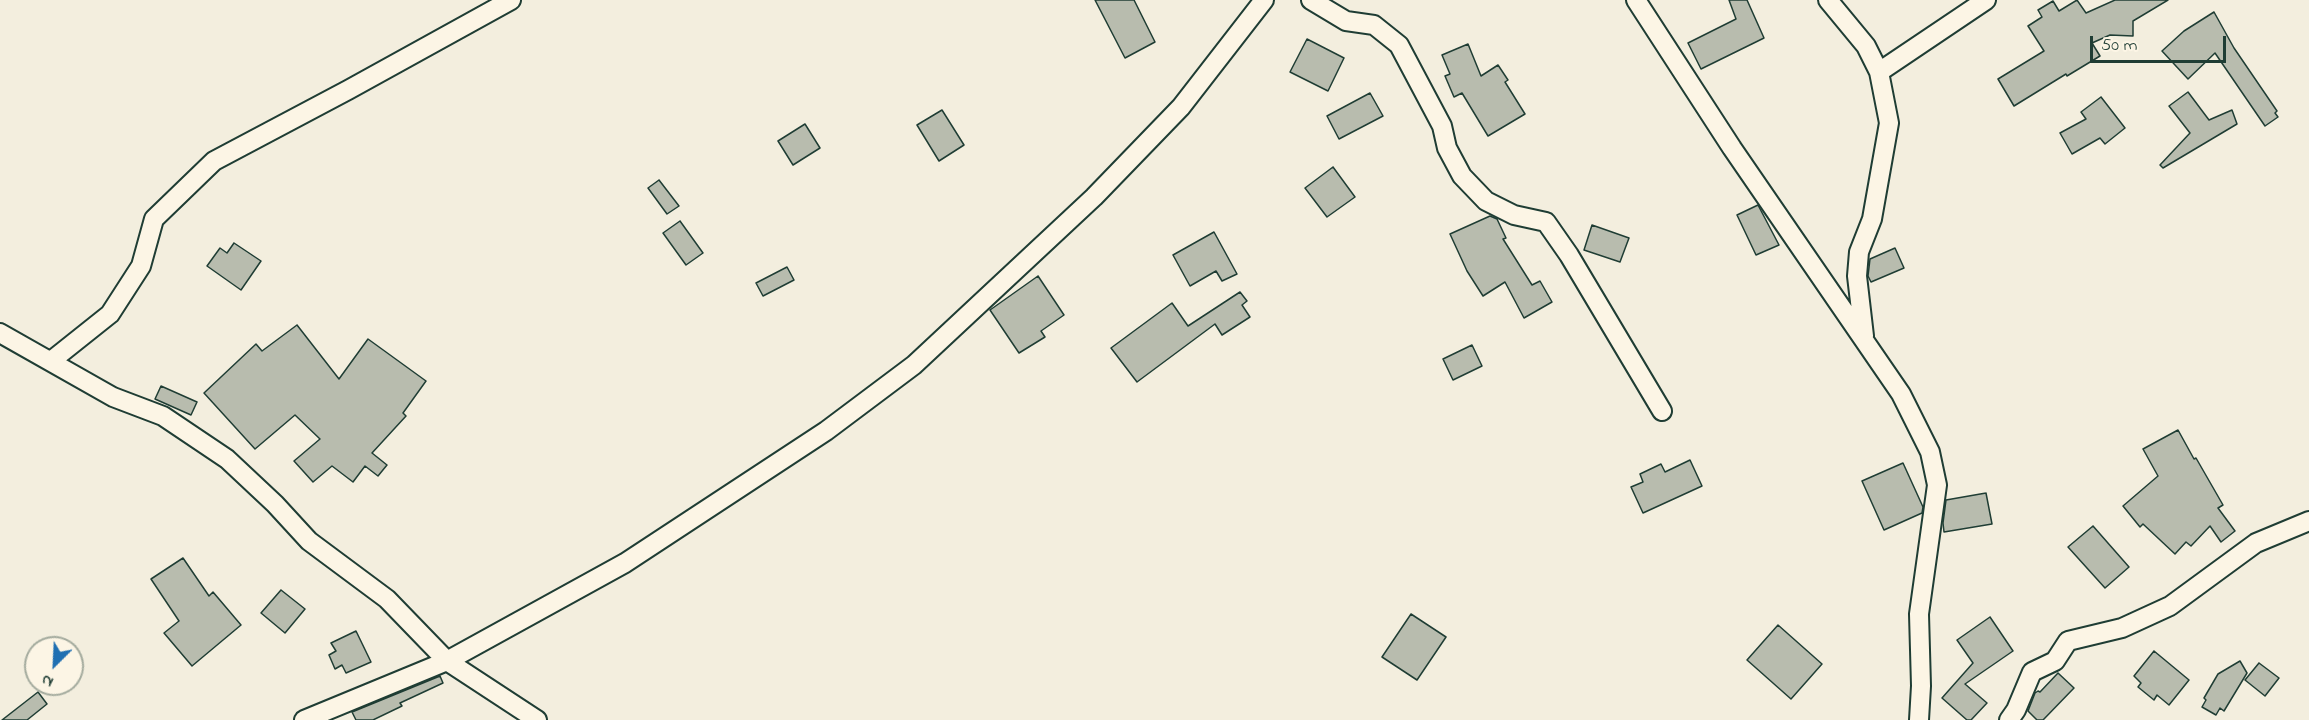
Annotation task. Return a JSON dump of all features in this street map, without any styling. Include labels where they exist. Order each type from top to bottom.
[{"type":"street","points":[[51,361],[110,314],[141,266],[154,219],[214,161],[511,0]]},
{"type":"street","points":[[304,720],[447,661],[625,563],[826,431],[914,365],[1094,197],[1173,115],[1264,0]]},
{"type":"street","points":[[1311,0],[1347,21],[1374,25],[1399,45],[1442,126],[1447,148],[1462,176],[1486,201],[1514,215],[1546,222],[1569,255],[1662,411]]},
{"type":"street","points":[[1636,0],[1732,148],[1864,338],[1906,404],[1930,452],[1937,485],[1919,615],[1921,686],[1919,720]]},
{"type":"street","points":[[1828,0],[1866,46],[1879,72],[1889,123],[1872,219],[1859,252],[1857,276],[1864,338]]},
{"type":"street","points":[[1879,72],[1986,0]]},
{"type":"street","points":[[0,333],[113,396],[163,416],[228,459],[276,504],[309,541],[387,599],[447,661],[537,720]]},
{"type":"street","points":[[2009,720],[2016,710],[2032,672],[2055,661],[2068,641],[2122,628],[2170,606],[2256,543],[2309,521]]},
{"type":"building","points":[[1095,0],[1134,0],[1155,42],[1125,58]]},
{"type":"building","points":[[1729,0],[1747,0],[1764,38],[1701,69],[1688,43],[1736,19]]},
{"type":"building","points":[[2077,0],[2086,13],[2115,0],[2168,0],[2133,21],[2133,36],[2110,35],[2092,43],[2100,56],[2014,106],[1998,79],[2044,51],[2028,26],[2042,17],[2038,10],[2053,1],[2059,11]]},
{"type":"building","points":[[2214,12],[2234,48],[2277,111],[2275,113],[2278,117],[2265,126],[2215,53],[2188,79],[2162,51],[2184,31]]},
{"type":"building","points":[[1307,39],[1344,58],[1328,91],[1290,72]]},
{"type":"building","points":[[1468,44],[1481,76],[1498,65],[1508,80],[1505,82],[1525,114],[1488,136],[1462,93],[1454,97],[1445,76],[1450,74],[1442,55]]},
{"type":"building","points":[[2188,92],[2209,120],[2232,110],[2237,124],[2163,168],[2160,165],[2190,133],[2169,106]]},
{"type":"building","points":[[1370,93],[1383,116],[1339,139],[1327,116]]},
{"type":"building","points":[[2101,97],[2125,128],[2105,144],[2100,138],[2072,154],[2060,133],[2086,119],[2081,112]]},
{"type":"building","points":[[942,110],[964,145],[939,161],[917,125]]},
{"type":"building","points":[[805,124],[820,148],[793,165],[778,141]]},
{"type":"building","points":[[1333,167],[1355,197],[1327,217],[1305,188]]},
{"type":"building","points":[[659,180],[679,206],[667,214],[648,188]]},
{"type":"building","points":[[1758,205],[1779,245],[1756,255],[1737,215]]},
{"type":"building","points":[[1490,216],[1497,219],[1506,238],[1503,239],[1532,285],[1540,281],[1552,302],[1524,318],[1505,282],[1483,296],[1467,271],[1450,234]]},
{"type":"building","points":[[680,221],[703,253],[686,265],[663,233]]},
{"type":"building","points":[[1592,225],[1629,238],[1620,262],[1584,250]]},
{"type":"building","points":[[1214,232],[1237,274],[1222,281],[1216,271],[1190,286],[1173,255]]},
{"type":"building","points":[[234,243],[261,261],[241,290],[207,266],[220,248],[227,253]]},
{"type":"building","points":[[1895,248],[1904,268],[1871,282],[1868,276],[1870,259]]},
{"type":"building","points":[[787,267],[794,280],[763,296],[756,283]]},
{"type":"building","points":[[1038,276],[1064,315],[1041,331],[1045,337],[1019,353],[990,310]]},
{"type":"building","points":[[1240,292],[1247,301],[1242,305],[1250,317],[1222,335],[1215,324],[1137,382],[1111,348],[1172,303],[1188,326]]},
{"type":"building","points":[[297,325],[339,379],[368,339],[426,381],[403,413],[406,416],[372,453],[387,465],[378,476],[365,466],[353,482],[332,466],[313,482],[294,461],[320,439],[295,415],[255,449],[204,393],[256,344],[262,351]]},
{"type":"building","points":[[1472,345],[1482,366],[1453,380],[1443,359]]},
{"type":"building","points":[[161,386],[197,402],[191,415],[155,399]]},
{"type":"building","points":[[2178,430],[2223,505],[2218,508],[2235,531],[2221,542],[2210,526],[2191,546],[2186,542],[2175,554],[2143,524],[2140,527],[2123,506],[2158,476],[2143,449]]},
{"type":"building","points":[[1690,460],[1702,486],[1643,513],[1631,487],[1643,482],[1640,474],[1661,464],[1665,472]]},
{"type":"building","points":[[1903,463],[1923,507],[1922,513],[1884,530],[1862,481]]},
{"type":"building","points":[[1986,493],[1992,524],[1944,532],[1946,500]]},
{"type":"building","points":[[2093,526],[2129,567],[2105,588],[2068,547]]},
{"type":"building","points":[[183,558],[209,596],[213,592],[241,625],[192,666],[164,633],[179,621],[151,579]]},
{"type":"building","points":[[281,590],[305,609],[285,633],[261,613]]},
{"type":"building","points":[[1411,614],[1446,637],[1417,680],[1382,657]]},
{"type":"building","points":[[1990,617],[2013,651],[1965,684],[1987,703],[1971,720],[1967,720],[1942,698],[1973,663],[1957,640]]},
{"type":"building","points":[[1778,625],[1822,664],[1791,699],[1747,660]]},
{"type":"building","points":[[356,631],[371,662],[346,673],[342,665],[335,669],[329,655],[336,651],[331,643]]},
{"type":"building","points":[[2154,651],[2189,680],[2169,705],[2157,695],[2154,700],[2138,687],[2141,683],[2134,676]]},
{"type":"building","points":[[2240,661],[2247,673],[2224,711],[2220,708],[2216,715],[2202,707],[2206,700],[2204,698],[2218,674]]},
{"type":"building","points":[[2259,663],[2279,678],[2265,696],[2245,680]]},
{"type":"building","points":[[2058,673],[2074,688],[2043,720],[2037,720],[2028,711],[2035,693],[2040,692]]},
{"type":"building","points":[[440,676],[443,683],[400,703],[402,706],[373,720],[356,720],[352,712]]},
{"type":"building","points":[[33,696],[41,696],[47,704],[27,720],[2,720]]}]
